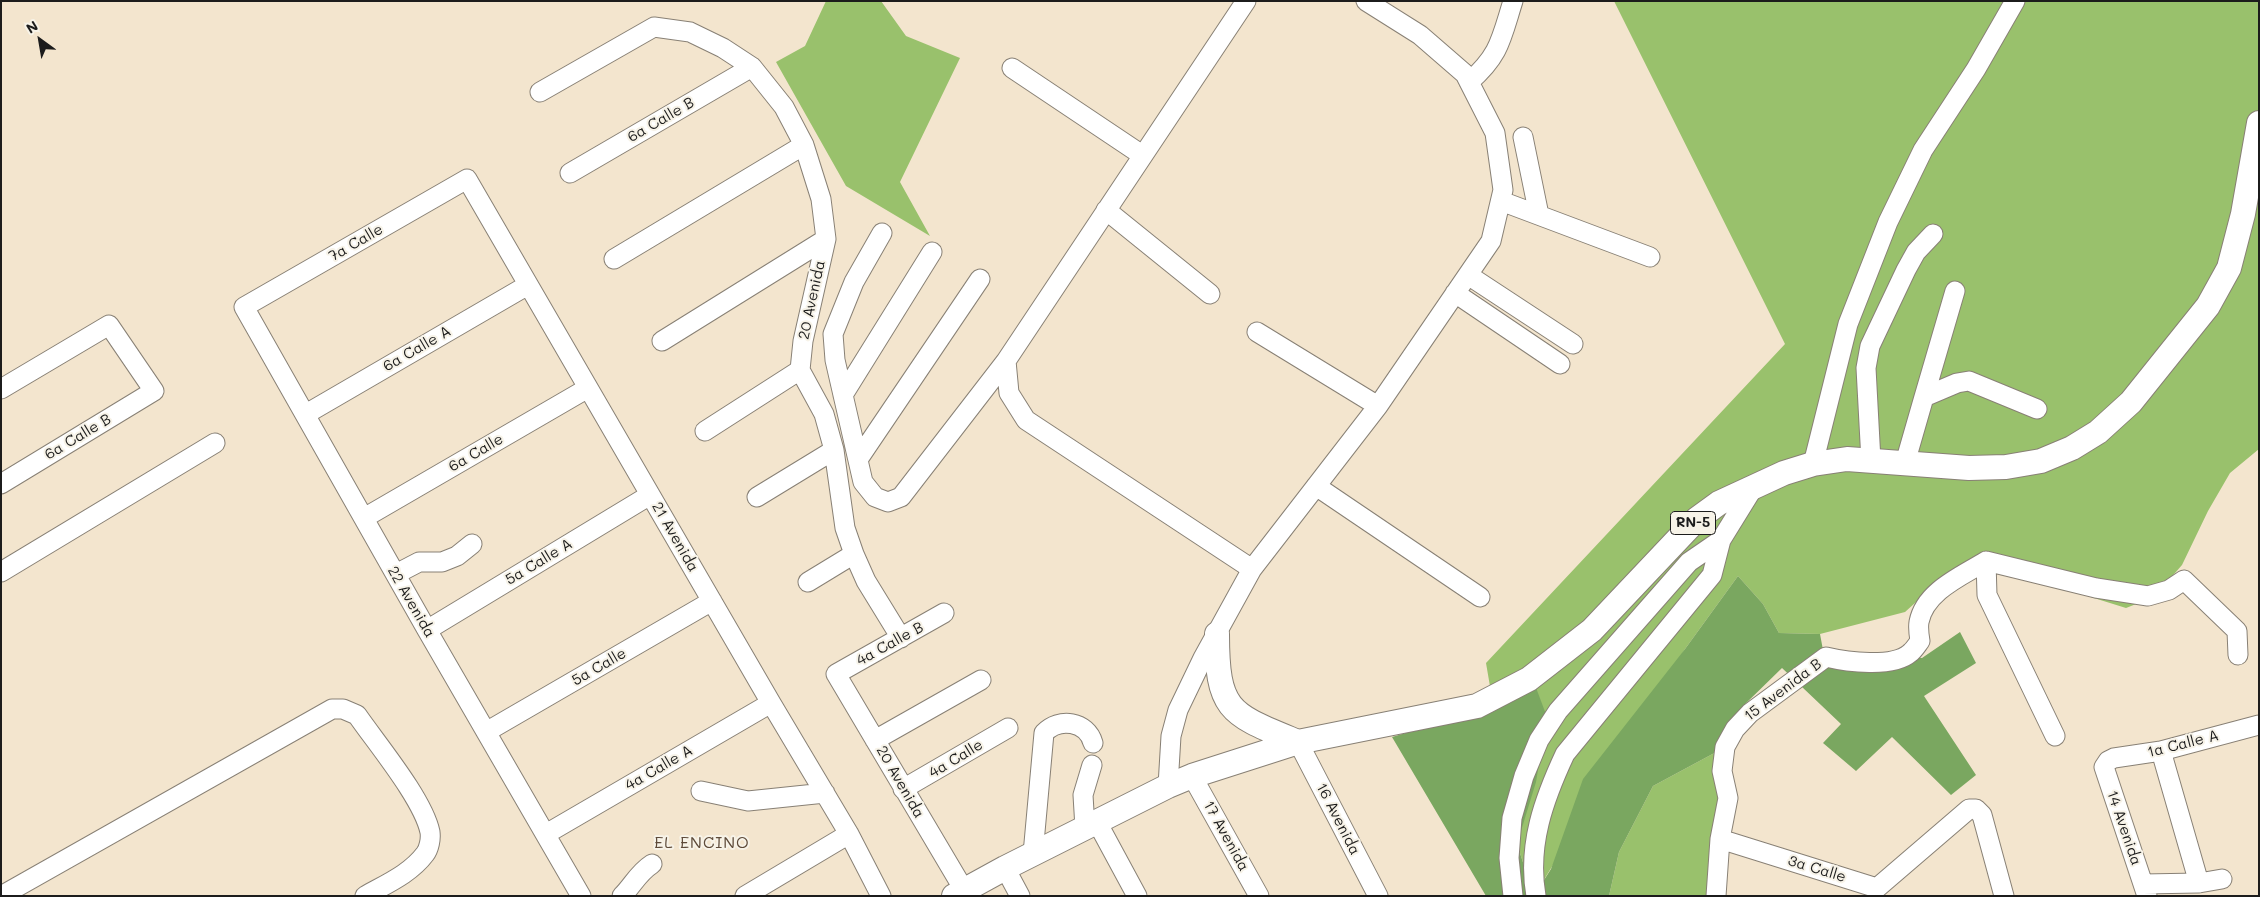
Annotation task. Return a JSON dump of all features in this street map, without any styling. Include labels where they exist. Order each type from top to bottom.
[{"type":"main road","name":"RN-5","points":[[959,893],[1004,868],[1168,786],[1192,776],[1298,742],[1477,706],[1529,679],[1592,630],[1697,519],[1720,503],[1784,473],[1813,464],[1847,459],[1969,468],[2006,467],[2042,461],[2072,448],[2098,432],[2131,402],[2208,306],[2229,268],[2243,214],[2259,123]]},
{"type":"main road","points":[[1217,634],[1219,684],[1230,706],[1243,718],[1298,742]]},
{"type":"street","points":[[882,234],[854,282],[836,321],[833,334],[835,360],[863,482],[875,497],[888,502],[902,497],[1006,361],[1246,1]]},
{"type":"street","points":[[1168,786],[1171,736],[1178,710],[1203,658],[1252,569],[1378,406],[1491,241],[1503,190],[1496,133],[1465,74],[1420,35],[1366,1]]},
{"type":"street","points":[[1469,82],[1492,59],[1500,43],[1513,1]]},
{"type":"street","points":[[1813,464],[1848,324],[1888,222],[1923,150],[1976,69],[2015,1]]},
{"type":"street","name":"20 Avenida","points":[[540,92],[654,27],[690,32],[723,48],[752,67],[784,106],[804,145],[821,199],[826,239],[803,341],[800,370]]},
{"type":"street","name":"6a Calle B","points":[[570,173],[752,67]]},
{"type":"street","points":[[1012,68],[1142,155]]},
{"type":"street","points":[[1523,137],[1539,215]]},
{"type":"street","points":[[614,259],[804,145]]},
{"type":"street","name":"21 Avenida","points":[[467,179],[771,703],[850,834],[881,896]]},
{"type":"street","name":"7a Calle","points":[[244,307],[467,179]]},
{"type":"street","points":[[1501,201],[1650,258]]},
{"type":"street","points":[[1106,210],[1210,294]]},
{"type":"street","points":[[1871,461],[1866,368],[1870,346],[1916,252],[1933,234]]},
{"type":"street","points":[[662,341],[826,239]]},
{"type":"street","points":[[843,395],[932,252]]},
{"type":"street","points":[[1468,275],[1573,344]]},
{"type":"street","points":[[859,458],[980,279]]},
{"type":"street","name":"6a Calle A","points":[[306,414],[528,285]]},
{"type":"street","points":[[1905,463],[1955,291]]},
{"type":"street","points":[[1456,293],[1560,364]]},
{"type":"street","name":"22 Avenida","points":[[244,307],[427,630],[581,896]]},
{"type":"street","name":"6a Calle B","points":[[1,388],[109,324],[154,391],[1,484]]},
{"type":"street","points":[[1257,332],[1378,406]]},
{"type":"street","points":[[1006,361],[1009,393],[1026,420],[1252,569]]},
{"type":"street","points":[[705,430],[800,370],[824,414],[834,450],[845,528],[854,554],[866,581],[900,638]]},
{"type":"street","points":[[1924,397],[1957,383],[1969,381],[2037,409]]},
{"type":"street","name":"6a Calle","points":[[364,518],[588,388]]},
{"type":"street","points":[[1,572],[215,443]]},
{"type":"street","points":[[757,497],[834,450]]},
{"type":"street","points":[[1536,896],[1534,859],[1538,822],[1550,787],[1565,754],[1712,575],[1721,540],[1755,485]]},
{"type":"street","points":[[1316,486],[1480,597]]},
{"type":"street","name":"5a Calle A","points":[[427,630],[650,495]]},
{"type":"street","points":[[1513,896],[1509,858],[1512,818],[1524,776],[1539,740],[1570,697],[1689,562],[1721,540]]},
{"type":"street","points":[[396,574],[419,562],[442,562],[457,556],[472,544]]},
{"type":"street","points":[[808,582],[854,554]]},
{"type":"street","points":[[2055,736],[1987,594],[1986,561],[2096,588],[2148,596],[2169,590],[2184,580],[2237,631],[2238,655]]},
{"type":"street","name":"15 Avenida B","points":[[1716,896],[1720,839],[1728,798],[1722,771],[1725,747],[1735,729],[1750,713],[1826,657],[1846,661],[1869,662],[1891,660],[1910,654],[1920,641],[1918,623],[1926,604],[1942,589],[1986,561]]},
{"type":"street","name":"5a Calle","points":[[486,732],[712,601]]},
{"type":"street","name":"4a Calle B","points":[[836,674],[944,613]]},
{"type":"street","name":"20 Avenida","points":[[836,674],[875,740],[959,893]]},
{"type":"street","points":[[875,740],[980,680]]},
{"type":"street","name":"4a Calle A","points":[[546,834],[771,703]]},
{"type":"street","points":[[1,896],[332,709],[343,709],[357,714],[411,792],[430,833],[425,853],[404,874],[365,896]]},
{"type":"street","points":[[1033,854],[1044,733],[1054,726],[1073,723],[1083,728],[1090,736],[1093,744]]},
{"type":"street","name":"1a Calle A","points":[[2108,761],[2161,751],[2259,725]]},
{"type":"street","name":"4a Calle","points":[[903,790],[1008,728]]},
{"type":"street","name":"16 Avenida","points":[[1298,742],[1378,896]]},
{"type":"street","points":[[2161,751],[2199,883]]},
{"type":"street","name":"14 Avenida","points":[[2108,761],[2104,766],[2145,890]]},
{"type":"street","points":[[1092,765],[1082,794],[1091,825],[1137,896]]},
{"type":"street","name":"17 Avenida","points":[[1192,776],[1259,896]]},
{"type":"street","points":[[701,791],[748,801],[825,792]]},
{"type":"street","name":"3a Calle","points":[[1720,839],[1876,892],[1969,810],[1976,808],[1982,815],[2004,896]]},
{"type":"street","points":[[745,896],[850,834]]},
{"type":"street","points":[[622,896],[630,888],[637,875],[652,864]]},
{"type":"street","points":[[1004,868],[1020,896]]},
{"type":"street","points":[[2145,890],[2222,879]]},
{"type":"green space","points":[[826,1],[881,1],[906,36],[960,58],[900,182],[930,236],[846,186],[776,62],[805,46]]},
{"type":"green space","points":[[1614,1],[2259,1],[2259,449],[2230,473],[2208,511],[2182,565],[2154,597],[2126,608],[1991,566],[1925,594],[1905,612],[1820,634],[1779,633],[1763,604],[1738,576],[1685,649],[1534,896],[1517,844],[1486,663],[1785,344]]},
{"type":"green space","points":[[1738,576],[1763,604],[1779,633],[1820,634],[1823,650],[1922,658],[1960,632],[1976,663],[1924,696],[1976,775],[1951,795],[1892,737],[1856,771],[1823,743],[1841,724],[1782,668],[1739,710],[1720,750],[1653,786],[1619,852],[1609,896],[1534,896],[1551,869],[1583,779],[1685,649]]},
{"type":"green space","points":[[1535,685],[1547,717],[1536,782],[1517,844],[1534,896],[1486,896],[1392,737],[1494,707]]},
{"type":"green space","points":[[1720,750],[1719,795],[1707,896],[1609,896],[1619,852],[1653,786]]},
{"type":"district","name":"EL ENCINO","points":[[702,843]]}]
